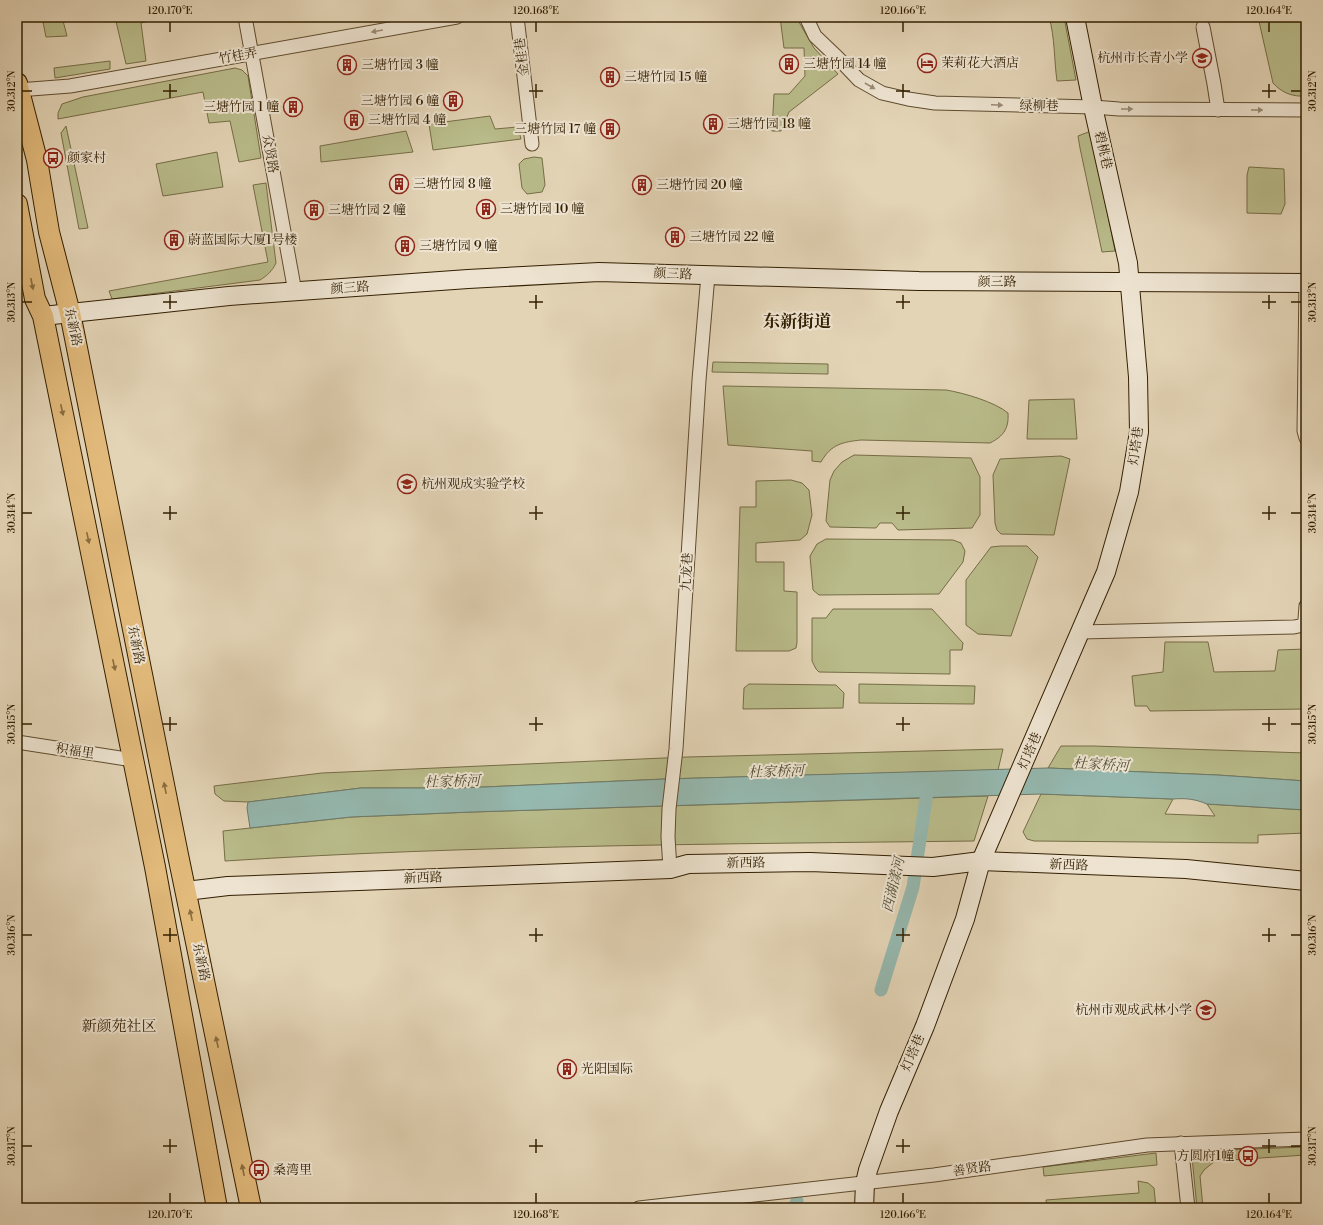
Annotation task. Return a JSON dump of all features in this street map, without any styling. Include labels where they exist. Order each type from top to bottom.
[{"type":"main road","name":"东新路","points":[[18,86],[37,160],[49,232],[70,313],[251,1208]]},
{"type":"main road","name":"东新路","points":[[17,204],[35,299],[43,316],[134,760],[217,1208]]},
{"type":"street","name":"众贤路","points":[[245,17],[295,292]]},
{"type":"street","name":"竹桂弄","points":[[18,86],[70,86],[457,17]]},
{"type":"street","name":"金桂巷","points":[[517,17],[532,144]]},
{"type":"street","name":"绿柳巷","points":[[806,17],[815,36],[859,80],[882,93],[908,99],[935,102],[1119,109],[1306,110]]},
{"type":"street","name":"碧桃巷","points":[[1075,17],[1093,107],[1128,263],[1130,282]]},
{"type":"street","points":[[1203,27],[1218,110]]},
{"type":"street","name":"颜三路","points":[[43,316],[229,296],[468,279],[599,272],[920,281],[1306,283]]},
{"type":"street","name":"九龙巷","points":[[670,869],[668,838],[669,809],[676,749],[699,380],[708,275]]},
{"type":"street","name":"灯塔巷","points":[[864,1208],[865,1183],[868,1170],[888,1111],[925,1026],[965,918],[981,861],[1106,572],[1129,492],[1139,432],[1138,377],[1130,282]]},
{"type":"street","points":[[1306,283],[1304,430],[1306,438]]},
{"type":"street","points":[[1081,632],[1294,627],[1304,624],[1306,606]]},
{"type":"street","name":"积福里","points":[[17,742],[134,760]]},
{"type":"street","name":"新西路","points":[[186,891],[228,886],[670,869],[688,864],[810,862],[933,867],[981,861],[1186,869],[1306,882]]},
{"type":"street","name":"善贤路","points":[[639,1208],[934,1175],[1147,1145],[1306,1139]]},
{"type":"street","points":[[1181,1143],[1188,1208]]},
{"type":"green space","points":[[42,17],[62,17],[67,36],[46,37]]},
{"type":"green space","points":[[115,17],[165,17],[141,23],[146,61],[126,64]]},
{"type":"green space","points":[[780,17],[796,17],[814,48],[838,74],[789,112],[781,131],[772,131],[774,94],[789,94],[805,76],[804,48],[784,48]]},
{"type":"green space","points":[[1049,17],[1064,17],[1076,80],[1057,81]]},
{"type":"green space","points":[[1258,17],[1306,17],[1306,96],[1288,94],[1273,83]]},
{"type":"green space","points":[[110,61],[110,69],[55,78],[54,68]]},
{"type":"green space","points":[[235,68],[242,70],[248,76],[261,158],[239,162],[230,121],[209,123],[203,92],[58,119],[58,113],[62,104],[83,97]]},
{"type":"green space","points":[[490,116],[495,129],[518,127],[521,139],[433,150],[429,124]]},
{"type":"green space","points":[[66,126],[88,228],[79,229],[61,133]]},
{"type":"green space","points":[[406,131],[413,152],[321,162],[320,146]]},
{"type":"green space","points":[[1091,131],[1115,251],[1102,252],[1080,148],[1078,136]]},
{"type":"green space","points":[[217,152],[223,187],[163,196],[156,164]]},
{"type":"green space","points":[[534,157],[542,158],[545,185],[542,192],[527,194],[522,188],[519,164],[524,159]]},
{"type":"green space","points":[[1249,167],[1284,169],[1285,204],[1281,214],[1247,213],[1247,175]]},
{"type":"green space","points":[[266,183],[276,263],[271,271],[260,280],[112,299],[109,291],[268,262],[253,185]]},
{"type":"green space","points":[[713,362],[828,364],[828,374],[712,372]]},
{"type":"green space","points":[[723,386],[946,390],[961,393],[995,405],[1008,413],[1008,423],[1005,431],[990,443],[861,440],[838,445],[829,451],[821,462],[812,461],[812,451],[728,445]]},
{"type":"green space","points":[[1074,399],[1077,439],[1027,439],[1029,400]]},
{"type":"green space","points":[[854,455],[971,458],[980,477],[980,515],[972,528],[898,530],[892,523],[880,523],[876,528],[830,527],[826,521],[830,480],[834,471],[842,462]]},
{"type":"green space","points":[[1061,456],[1070,459],[1054,535],[1001,534],[997,530],[995,523],[993,475],[1000,459]]},
{"type":"green space","points":[[791,480],[802,483],[809,490],[812,515],[807,534],[800,540],[756,543],[756,562],[784,562],[784,591],[797,592],[796,648],[789,651],[736,651],[740,507],[756,507],[756,481]]},
{"type":"green space","points":[[826,539],[953,540],[961,543],[965,551],[963,562],[939,594],[819,595],[813,590],[810,556],[817,544]]},
{"type":"green space","points":[[1027,546],[1038,557],[1011,636],[978,634],[966,625],[966,580],[991,547]]},
{"type":"green space","points":[[833,609],[932,609],[963,643],[962,650],[950,650],[950,674],[819,672],[812,661],[812,618],[826,618]]},
{"type":"green space","points":[[1165,642],[1208,642],[1214,672],[1275,671],[1278,650],[1306,649],[1306,709],[1150,711],[1147,706],[1135,706],[1132,676],[1163,672]]},
{"type":"green space","points":[[749,684],[836,685],[844,693],[843,708],[743,709],[744,688]]},
{"type":"green space","points":[[859,684],[975,686],[974,704],[859,703]]},
{"type":"green space","points":[[1061,746],[1306,753],[1306,781],[1217,775],[1048,768]]},
{"type":"green space","points":[[1003,749],[998,770],[665,779],[462,788],[361,788],[248,802],[224,801],[215,794],[214,786],[322,773],[687,757]]},
{"type":"green space","points":[[1041,794],[1173,799],[1165,814],[1215,816],[1207,804],[1306,810],[1306,833],[1258,835],[1258,843],[1034,841],[1027,839],[1023,832]]},
{"type":"green space","points":[[988,796],[974,841],[505,848],[225,861],[223,831],[351,817]]},
{"type":"green space","points":[[1306,1147],[1306,1155],[1215,1161],[1204,1170],[1200,1176],[1203,1208],[1197,1208],[1192,1157],[1198,1151]]},
{"type":"green space","points":[[1156,1153],[1157,1165],[1044,1176],[1043,1167]]},
{"type":"green space","points":[[1138,1181],[1148,1183],[1154,1188],[1156,1208],[1047,1208],[1046,1200],[1139,1193]]},
{"type":"water","points":[[1048,768],[1217,775],[1306,781],[1306,810],[1207,804],[1186,799],[1041,794],[351,817],[250,828],[247,808],[248,802],[361,788],[462,788],[665,779]]},
{"type":"waterway","name":"西湖漾河","points":[[881,990],[913,887],[928,785]]},
{"type":"waterway","name":"西湖漾河","points":[[794,1208],[797,1201]]},
{"type":"place","name":"杭州市长青小学","points":[[1202,58]]},
{"type":"place","name":"茉莉花大酒店","points":[[927,63]]},
{"type":"place","name":"三塘竹园 14 幢","points":[[789,64]]},
{"type":"place","name":"三塘竹园 3 幢","points":[[347,65]]},
{"type":"place","name":"三塘竹园 15 幢","points":[[610,77]]},
{"type":"place","name":"三塘竹园 6 幢","points":[[453,101]]},
{"type":"place","name":"三塘竹园 1 幢","points":[[293,107]]},
{"type":"place","name":"三塘竹园 4 幢","points":[[354,120]]},
{"type":"place","name":"三塘竹园 18 幢","points":[[713,124]]},
{"type":"place","name":"三塘竹园 17 幢","points":[[610,129]]},
{"type":"place","name":"颜家村","points":[[53,158]]},
{"type":"place","name":"三塘竹园 8 幢","points":[[399,184]]},
{"type":"place","name":"三塘竹园 20 幢","points":[[642,185]]},
{"type":"place","name":"三塘竹园 10 幢","points":[[486,209]]},
{"type":"place","name":"三塘竹园 2 幢","points":[[314,210]]},
{"type":"place","name":"三塘竹园 22 幢","points":[[675,237]]},
{"type":"place","name":"蔚蓝国际大厦1号楼","points":[[174,240]]},
{"type":"place","name":"三塘竹园 9 幢","points":[[405,246]]},
{"type":"place","name":"杭州观成实验学校","points":[[407,484]]},
{"type":"place","name":"杭州市观成武林小学","points":[[1206,1010]]},
{"type":"place","name":"光阳国际","points":[[567,1069]]},
{"type":"place","name":"方圆府1幢","points":[[1248,1156]]},
{"type":"place","name":"桑湾里","points":[[259,1170]]},
{"type":"district","name":"东新街道","points":[[797,322]]},
{"type":"district","name":"新颜苑社区","points":[[119,1026]]},
{"type":"water label","name":"杜家桥河","points":[[1101,765]]},
{"type":"water label","name":"杜家桥河","points":[[776,772]]},
{"type":"water label","name":"杜家桥河","points":[[452,782]]}]
